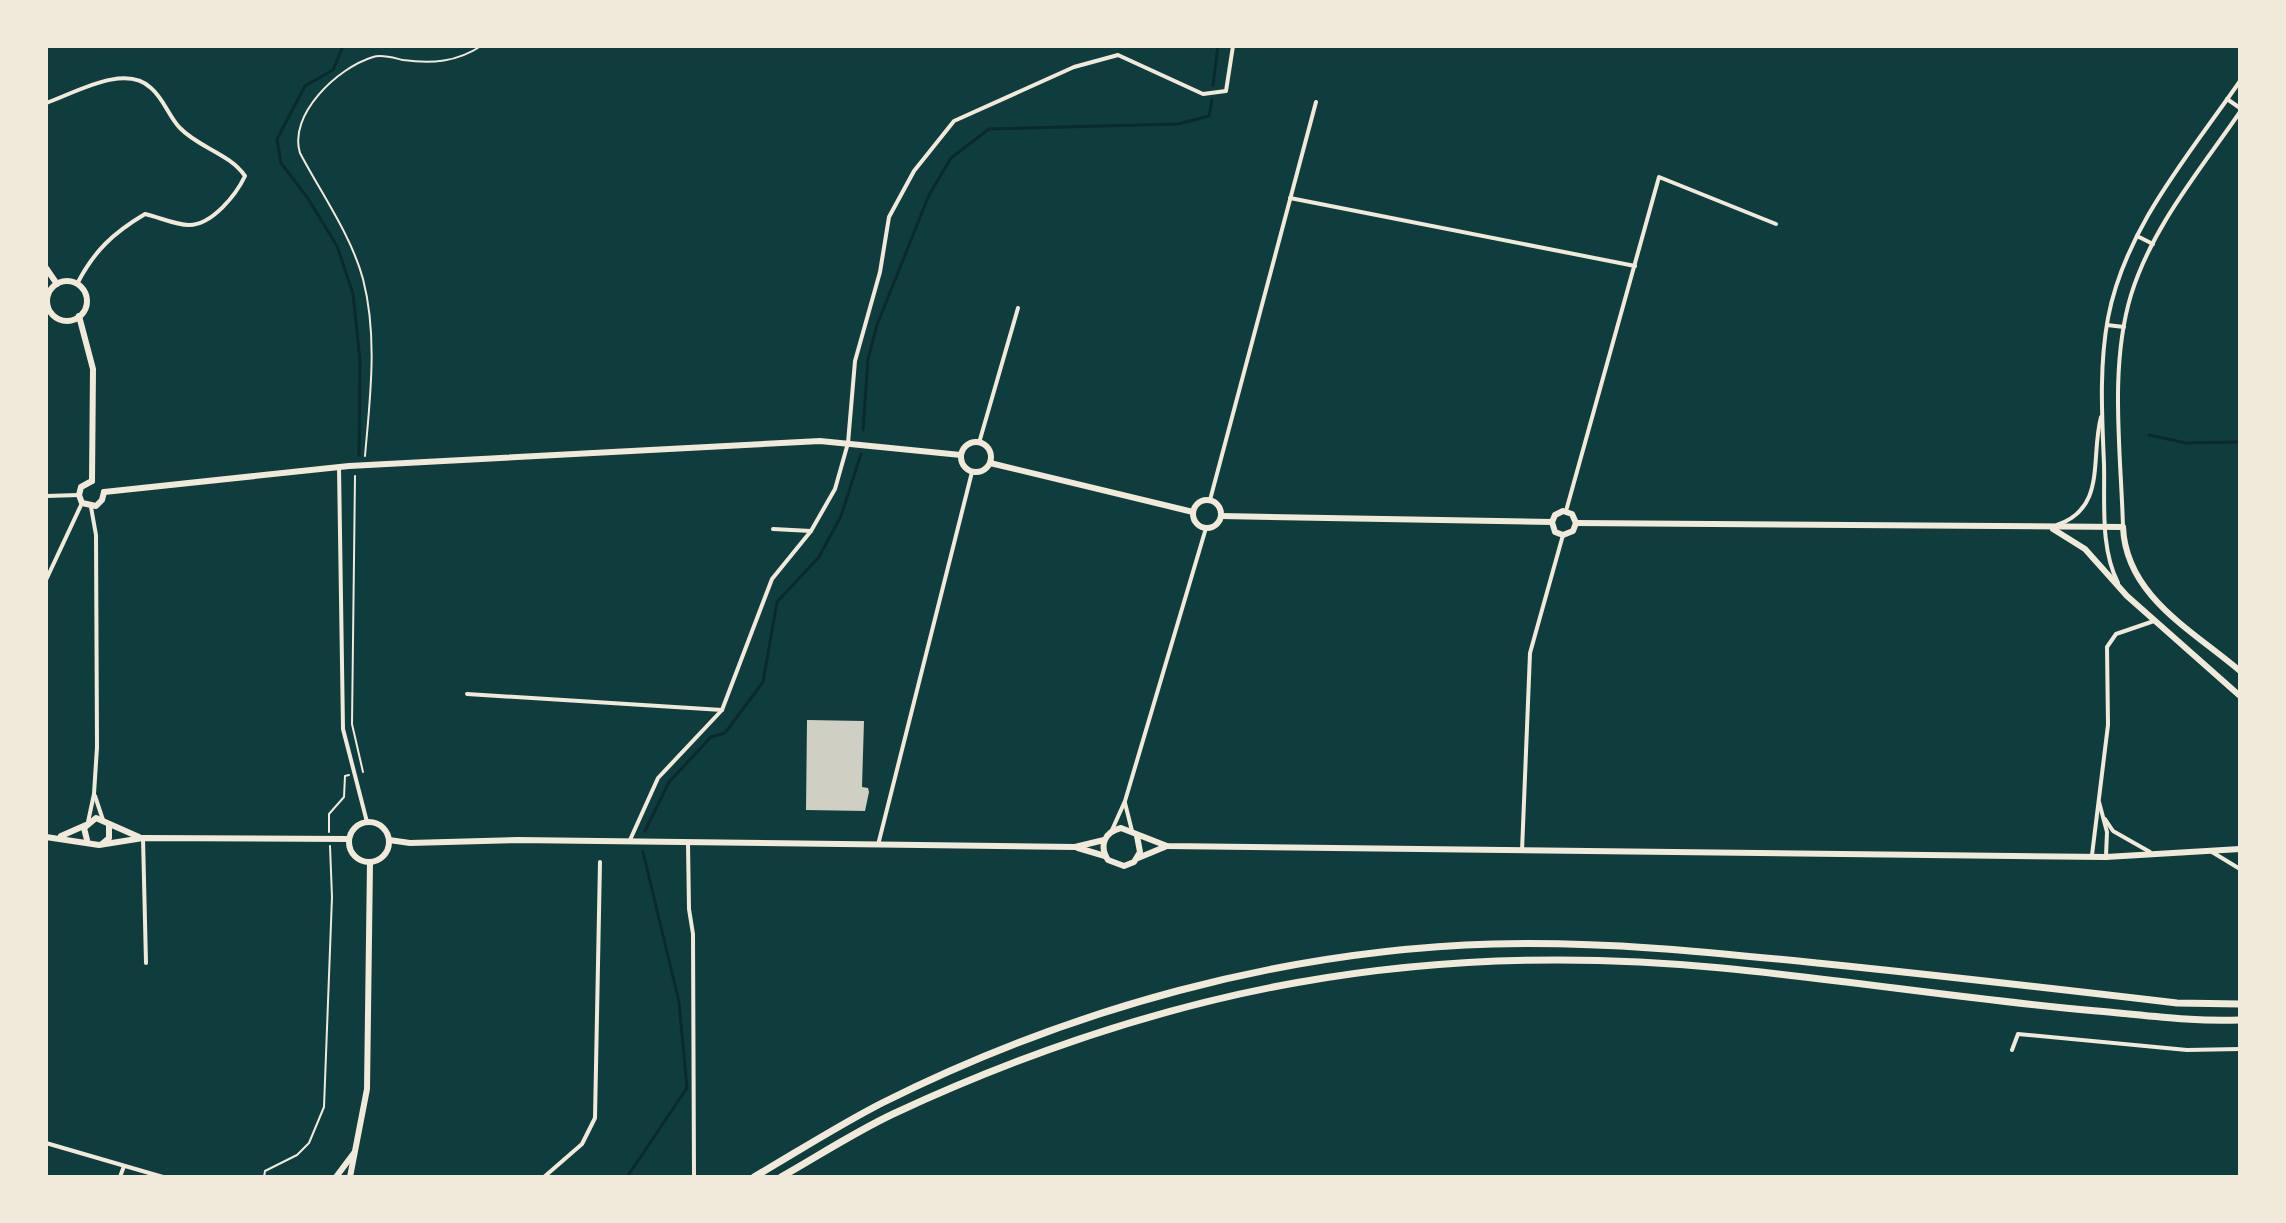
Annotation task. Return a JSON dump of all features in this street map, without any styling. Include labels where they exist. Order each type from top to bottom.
[{"type":"highway","points":[[754,1177],[882,1104],[1023,1041],[1141,1001],[1242,976],[1387,952],[1491,944],[1625,945],[2177,1003],[2240,1004]]},
{"type":"highway","points":[[781,1177],[890,1116],[1071,1041],[1142,1016],[1245,991],[1393,968],[1489,960],[1584,959],[1720,968],[2062,1008],[2240,1020]]},
{"type":"street","points":[[629,843],[658,778],[722,710],[772,579],[811,531],[835,489],[848,443],[855,361],[880,272],[889,217],[914,171],[954,121],[1074,67],[1118,55],[1203,94],[1226,91],[1233,46]]},
{"type":"street","points":[[46,103],[123,77],[137,78],[163,100],[180,128],[237,165],[245,176],[239,189],[212,216],[196,225],[186,226],[145,214],[118,229],[101,244],[77,284]]},
{"type":"street","points":[[2127,596],[2110,565],[2105,528],[2102,411],[2107,325],[2114,291],[2137,236],[2240,81]]},
{"type":"street","points":[[2227,99],[2240,110],[2153,244],[2131,296],[2124,327],[2120,404],[2123,527],[2127,560],[2140,585],[2240,671]]},
{"type":"street","points":[[1210,500],[1316,102]]},
{"type":"street","points":[[1566,511],[1659,177],[1776,224]]},
{"type":"street","points":[[1290,198],[1635,266]]},
{"type":"street","points":[[2137,236],[2153,244]]},
{"type":"street","points":[[46,268],[57,284]]},
{"type":"street","points":[[57,284],[77,284]]},
{"type":"street","points":[[57,284],[48,297],[52,314],[68,321],[79,316]]},
{"type":"street","points":[[77,284],[86,301],[79,316],[93,369],[92,481],[104,492],[349,466],[699,446],[848,443],[961,455]]},
{"type":"street","points":[[979,443],[1018,308]]},
{"type":"street","points":[[2107,325],[2124,327]]},
{"type":"street","points":[[2050,527],[2075,516],[2091,498],[2095,439],[2102,411]]},
{"type":"street","points":[[979,443],[988,449],[990,463],[980,472],[972,472],[964,468],[961,455],[966,446],[979,443]]},
{"type":"street","points":[[990,463],[1193,512]]},
{"type":"street","points":[[339,467],[343,729],[367,822]]},
{"type":"street","points":[[878,845],[972,472]]},
{"type":"street","points":[[91,507],[82,503],[79,495],[81,487],[92,481]]},
{"type":"street","points":[[91,507],[102,500],[104,492]]},
{"type":"street","points":[[46,496],[79,495]]},
{"type":"street","points":[[1210,500],[1217,504],[1221,516],[1217,524],[1206,528],[1197,524],[1193,512],[1200,501],[1210,500]]},
{"type":"street","points":[[46,580],[82,503]]},
{"type":"street","points":[[87,841],[87,823],[94,794],[96,535],[91,507]]},
{"type":"street","points":[[1566,511],[1572,514],[1576,523],[1573,531],[1563,535],[1555,532],[1552,522],[1557,512],[1566,511]]},
{"type":"street","points":[[1221,516],[1552,522]]},
{"type":"street","points":[[1576,523],[2123,527]]},
{"type":"street","points":[[2050,527],[2085,549],[2127,596],[2240,696]]},
{"type":"street","points":[[389,840],[1075,847],[1104,840],[1125,801],[1206,528]]},
{"type":"street","points":[[773,529],[811,531]]},
{"type":"street","points":[[1522,851],[1530,653],[1563,535]]},
{"type":"street","points":[[2092,856],[2108,725],[2107,647],[2116,634],[2154,621]]},
{"type":"street","points":[[467,694],[722,710]]},
{"type":"street","points":[[94,794],[109,838],[99,845]]},
{"type":"street","points":[[2099,800],[2105,819],[2106,857]]},
{"type":"street","points":[[1125,801],[1141,847],[1138,858]]},
{"type":"street","points":[[2105,819],[2113,831],[2131,843],[2160,855]]},
{"type":"street","points":[[367,822],[382,826],[389,840],[384,855],[370,862],[354,855],[349,839],[353,829],[367,822]]},
{"type":"street","points":[[61,836],[87,823],[106,823],[143,838]]},
{"type":"street","points":[[1110,832],[1121,828],[1167,846],[2106,857],[2239,848]]},
{"type":"street","points":[[46,837],[61,836],[99,845],[143,838],[349,839]]},
{"type":"street","points":[[143,838],[146,963]]},
{"type":"street","points":[[1104,840],[1105,856]]},
{"type":"street","points":[[688,843],[689,909],[693,934],[694,1177]]},
{"type":"street","points":[[1075,847],[1105,856],[1112,864],[1124,866],[1167,846]]},
{"type":"street","points":[[2212,852],[2240,869]]},
{"type":"street","points":[[350,1177],[367,1089],[370,862]]},
{"type":"street","points":[[544,1177],[582,1144],[595,1118],[600,862]]},
{"type":"street","points":[[2012,1050],[2018,1034],[2187,1050],[2240,1049]]},
{"type":"street","points":[[46,1143],[163,1177]]},
{"type":"street","points":[[336,1177],[358,1146]]},
{"type":"street","points":[[120,1177],[124,1166]]},
{"type":"path","points":[[365,465],[371,335],[362,278],[349,245],[300,153],[296,141],[299,123],[339,76],[373,57],[443,62],[466,56],[481,46]]},
{"type":"path","points":[[264,1177],[265,1171],[297,1155],[309,1143],[324,1107],[332,897],[329,814],[344,797],[345,776],[363,772],[352,724],[354,477]]},
{"type":"building","points":[[807,720],[864,721],[862,787],[868,788],[869,792],[865,811],[806,810]]},
{"type":"waterway","points":[[343,46],[333,70],[305,86],[277,139],[281,163],[307,197],[337,246],[353,294],[360,361],[359,455]]},
{"type":"waterway","points":[[1213,85],[1218,46]]},
{"type":"waterway","points":[[863,430],[868,359],[877,325],[929,195],[951,158],[989,129],[1178,124],[1209,116],[1212,100]]},
{"type":"waterway","points":[[2149,435],[2186,443],[2240,442]]},
{"type":"waterway","points":[[645,831],[669,782],[711,737],[725,733],[763,682],[777,602],[819,557],[841,516],[861,454]]},
{"type":"waterway","points":[[627,1177],[687,1088],[679,1002],[643,852]]}]
